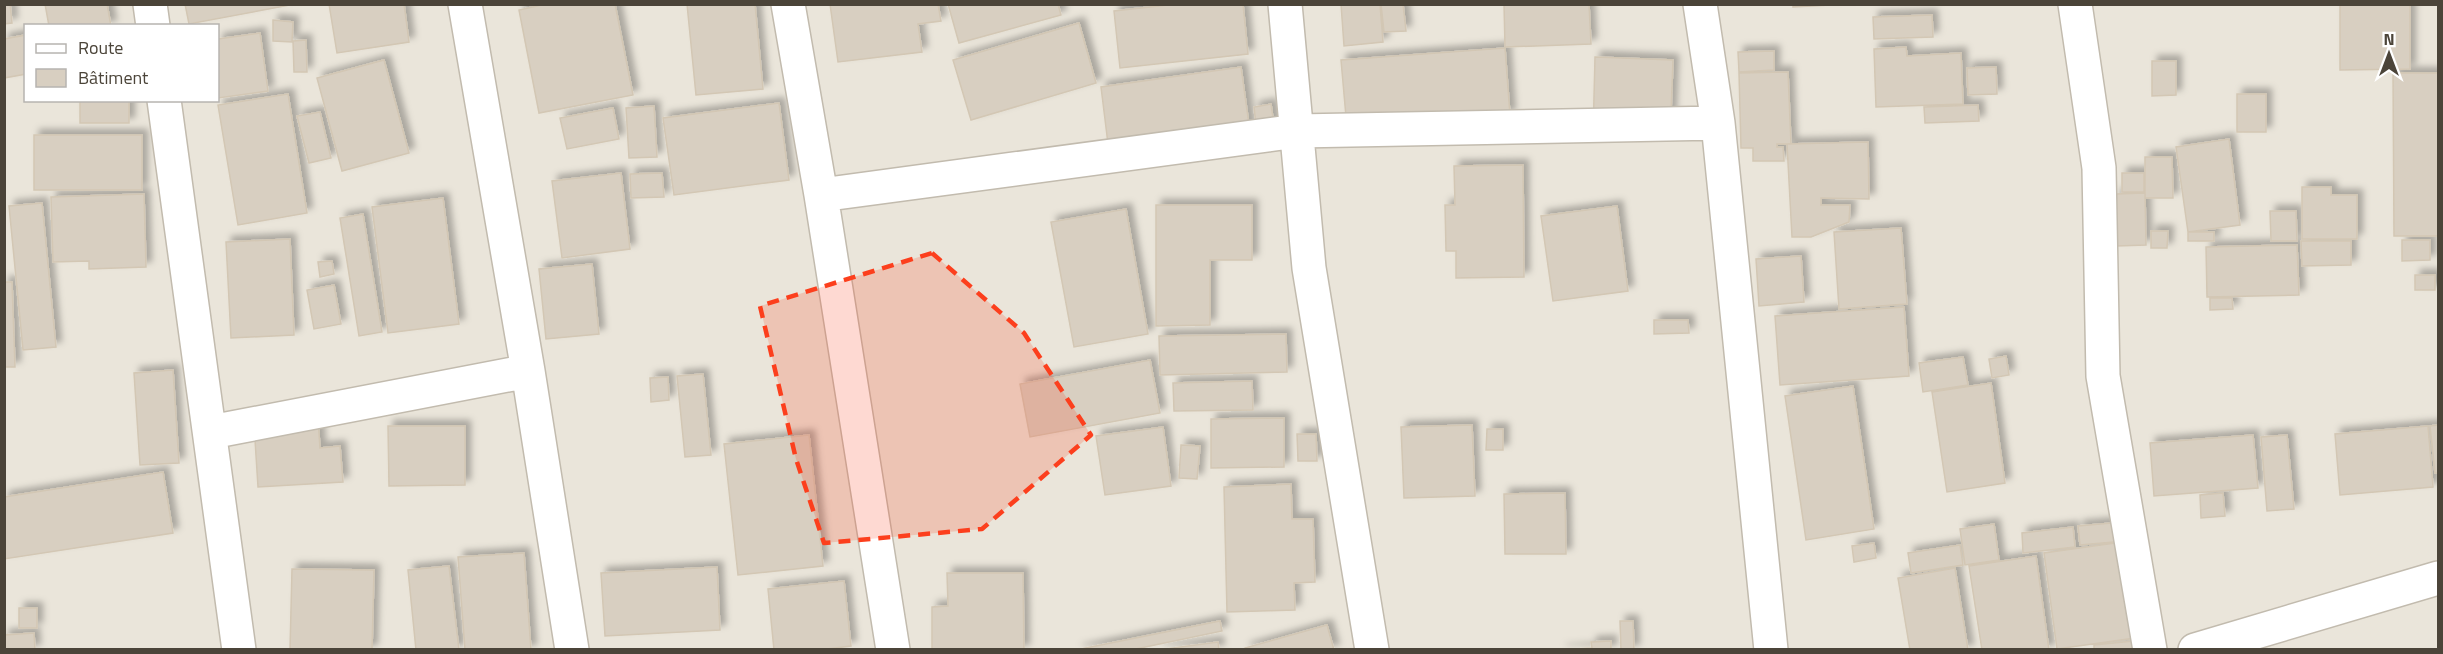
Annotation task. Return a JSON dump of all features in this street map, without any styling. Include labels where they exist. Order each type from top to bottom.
[{"type":"street","points":[[150,4],[153,24]]},
{"type":"street","points":[[465,4],[528,371],[572,650]]},
{"type":"street","points":[[788,4],[821,195],[893,650]]},
{"type":"street","points":[[1285,4],[1309,268],[1372,650]]},
{"type":"street","points":[[1700,4],[1718,123],[1772,650]]},
{"type":"street","points":[[2075,4],[2099,168],[2103,376],[2150,650]]},
{"type":"street","points":[[164,102],[239,650]]},
{"type":"street","points":[[821,195],[1297,131],[1718,123]]},
{"type":"street","points":[[211,432],[528,371]]},
{"type":"street","points":[[2195,650],[2439,578]]},
{"type":"highlighted area","points":[[932,253],[1024,333],[1091,435],[982,529],[824,543],[796,459],[760,306]]},
{"type":"shaded area","points":[[4,5],[2438,5],[2438,649],[5,649]]},
{"type":"building","points":[[4,4],[10,4],[12,23],[4,24]]},
{"type":"building","points":[[45,4],[107,4],[111,24],[49,24]]},
{"type":"building","points":[[185,4],[295,4],[189,24]]},
{"type":"building","points":[[329,4],[404,4],[409,42],[337,53]]},
{"type":"building","points":[[546,4],[615,4],[633,95],[539,113],[519,10]]},
{"type":"building","points":[[687,4],[755,4],[763,89],[696,95]]},
{"type":"building","points":[[830,4],[938,4],[941,21],[918,24],[922,52],[838,62]]},
{"type":"building","points":[[948,4],[1058,4],[1061,15],[959,43]]},
{"type":"building","points":[[1177,4],[1243,4],[1248,54],[1120,68],[1114,11]]},
{"type":"building","points":[[1341,4],[1380,4],[1383,42],[1344,46]]},
{"type":"building","points":[[1381,4],[1403,4],[1406,31],[1384,32]]},
{"type":"building","points":[[1504,4],[1589,4],[1591,44],[1505,47]]},
{"type":"building","points":[[1793,4],[1851,4],[1793,7]]},
{"type":"building","points":[[2340,4],[2410,4],[2410,69],[2340,70]]},
{"type":"building","points":[[1932,15],[1933,37],[1874,39],[1873,17]]},
{"type":"building","points":[[273,20],[293,22],[292,42],[273,41]]},
{"type":"building","points":[[1079,23],[1096,83],[971,120],[953,60]]},
{"type":"building","points":[[260,33],[268,91],[219,98],[219,39]]},
{"type":"building","points":[[24,35],[24,74],[4,78],[4,39]]},
{"type":"building","points":[[306,40],[307,72],[294,72],[293,41]]},
{"type":"building","points":[[1906,47],[1907,56],[1961,53],[1963,104],[1876,107],[1874,49]]},
{"type":"building","points":[[1505,48],[1510,115],[1347,128],[1341,60]]},
{"type":"building","points":[[1774,51],[1774,70],[1739,72],[1738,52]]},
{"type":"building","points":[[1595,57],[1673,60],[1670,139],[1593,137]]},
{"type":"building","points":[[384,60],[409,153],[342,171],[317,78]]},
{"type":"building","points":[[2152,61],[2176,61],[2176,95],[2152,96]]},
{"type":"building","points":[[1241,67],[1250,132],[1109,152],[1101,87]]},
{"type":"building","points":[[1996,67],[1997,94],[1968,95],[1967,68]]},
{"type":"building","points":[[1788,72],[1791,144],[1777,144],[1777,147],[1783,147],[1784,161],[1753,161],[1753,148],[1741,148],[1739,73]]},
{"type":"building","points":[[2393,73],[2438,73],[2438,236],[2394,236]]},
{"type":"building","points":[[288,94],[307,213],[238,225],[218,105]]},
{"type":"building","points":[[2237,94],[2266,94],[2266,132],[2237,132]]},
{"type":"building","points":[[80,102],[129,102],[129,123],[80,123]]},
{"type":"building","points":[[779,103],[789,180],[674,195],[663,118]]},
{"type":"building","points":[[1271,104],[1276,140],[1258,142],[1254,107]]},
{"type":"building","points":[[1978,105],[1979,121],[1925,123],[1924,107]]},
{"type":"building","points":[[654,106],[657,157],[629,158],[626,108]]},
{"type":"building","points":[[613,108],[619,139],[567,149],[560,118]]},
{"type":"building","points":[[320,112],[331,158],[309,163],[297,116]]},
{"type":"building","points":[[34,135],[142,135],[142,190],[34,190]]},
{"type":"building","points":[[2229,139],[2240,225],[2188,232],[2176,147]]},
{"type":"building","points":[[1868,142],[1869,199],[1821,198],[1821,205],[1850,205],[1849,222],[1811,237],[1792,237],[1787,144]]},
{"type":"building","points":[[2145,157],[2172,157],[2173,198],[2145,198]]},
{"type":"building","points":[[1523,165],[1524,277],[1456,278],[1456,251],[1446,251],[1445,205],[1455,205],[1454,166]]},
{"type":"building","points":[[621,173],[630,249],[562,258],[552,181]]},
{"type":"building","points":[[662,173],[664,197],[631,198],[630,174]]},
{"type":"building","points":[[2122,173],[2144,173],[2144,192],[2122,192]]},
{"type":"building","points":[[2302,187],[2331,187],[2331,195],[2357,195],[2357,239],[2302,239]]},
{"type":"building","points":[[2145,193],[2146,245],[2117,246],[2116,194]]},
{"type":"building","points":[[144,194],[146,267],[89,269],[89,261],[53,262],[51,197]]},
{"type":"building","points":[[443,198],[459,324],[388,333],[372,207]]},
{"type":"building","points":[[42,203],[56,347],[23,350],[9,206]]},
{"type":"building","points":[[1156,205],[1252,205],[1252,260],[1210,260],[1210,325],[1156,326]]},
{"type":"building","points":[[1617,206],[1628,291],[1553,301],[1541,216]]},
{"type":"building","points":[[1126,209],[1148,334],[1074,347],[1051,222]]},
{"type":"building","points":[[2270,211],[2296,211],[2297,241],[2271,241]]},
{"type":"building","points":[[363,214],[382,332],[359,336],[340,218]]},
{"type":"building","points":[[1901,228],[1907,304],[1839,309],[1834,232]]},
{"type":"building","points":[[2151,231],[2168,231],[2167,248],[2151,248]]},
{"type":"building","points":[[2188,232],[2214,232],[2214,241],[2188,241]]},
{"type":"building","points":[[290,239],[294,335],[231,338],[226,242]]},
{"type":"building","points":[[2402,240],[2430,240],[2430,260],[2402,261]]},
{"type":"building","points":[[2301,241],[2351,241],[2351,265],[2302,266]]},
{"type":"building","points":[[2297,245],[2299,295],[2207,297],[2206,247]]},
{"type":"building","points":[[1801,256],[1804,302],[1759,306],[1756,259]]},
{"type":"building","points":[[332,261],[334,274],[320,277],[318,262]]},
{"type":"building","points":[[592,264],[599,334],[546,339],[539,269]]},
{"type":"building","points":[[2415,275],[2435,275],[2435,290],[2415,290]]},
{"type":"building","points":[[4,282],[12,282],[15,367],[4,367]]},
{"type":"building","points":[[334,285],[341,324],[314,329],[307,290]]},
{"type":"building","points":[[2210,298],[2232,298],[2233,309],[2210,310]]},
{"type":"building","points":[[1904,307],[1909,376],[1780,385],[1775,316]]},
{"type":"building","points":[[1654,320],[1688,320],[1689,333],[1654,334]]},
{"type":"building","points":[[1286,334],[1287,372],[1160,375],[1159,336]]},
{"type":"building","points":[[2006,356],[2009,375],[1992,378],[1989,359]]},
{"type":"building","points":[[1963,357],[1968,385],[1923,392],[1919,363]]},
{"type":"building","points":[[1150,360],[1160,413],[1030,437],[1020,384]]},
{"type":"building","points":[[173,370],[179,463],[140,465],[134,373]]},
{"type":"building","points":[[703,374],[711,455],[685,457],[677,376]]},
{"type":"building","points":[[668,377],[669,400],[651,402],[650,378]]},
{"type":"building","points":[[1252,381],[1253,410],[1174,411],[1173,383]]},
{"type":"building","points":[[1991,383],[2005,483],[1947,492],[1932,392]]},
{"type":"building","points":[[1853,386],[1874,529],[1806,540],[1785,396]]},
{"type":"building","points":[[1284,418],[1284,467],[1211,468],[1211,419]]},
{"type":"building","points":[[318,419],[320,448],[340,446],[343,482],[258,487],[254,424]]},
{"type":"building","points":[[1472,425],[1475,496],[1404,498],[1401,427]]},
{"type":"building","points":[[2438,425],[2438,473],[2435,473],[2430,426]]},
{"type":"building","points":[[388,426],[465,426],[465,485],[389,486]]},
{"type":"building","points":[[2428,426],[2433,487],[2340,495],[2335,434]]},
{"type":"building","points":[[1163,427],[1171,486],[1105,495],[1096,436]]},
{"type":"building","points":[[1487,429],[1503,429],[1503,450],[1486,450]]},
{"type":"building","points":[[1297,434],[1316,434],[1317,461],[1298,461]]},
{"type":"building","points":[[809,435],[823,566],[738,575],[724,444]]},
{"type":"building","points":[[2253,435],[2258,488],[2154,496],[2150,443]]},
{"type":"building","points":[[2287,435],[2294,509],[2267,511],[2261,437]]},
{"type":"building","points":[[1181,445],[1200,446],[1197,479],[1179,478]]},
{"type":"building","points":[[163,472],[173,533],[4,559],[4,497]]},
{"type":"building","points":[[1291,484],[1292,519],[1313,519],[1315,582],[1294,583],[1295,610],[1227,612],[1224,487]]},
{"type":"building","points":[[1565,493],[1566,554],[1505,554],[1504,494]]},
{"type":"building","points":[[2223,493],[2225,516],[2201,518],[2200,495]]},
{"type":"building","points":[[2123,522],[2125,541],[2080,545],[2078,526]]},
{"type":"building","points":[[1994,524],[1999,560],[1965,565],[1960,529]]},
{"type":"building","points":[[2073,527],[2075,547],[2023,553],[2022,533]]},
{"type":"building","points":[[2122,542],[2135,638],[2057,649],[2044,553]]},
{"type":"building","points":[[1874,543],[1876,558],[1854,562],[1852,546]]},
{"type":"building","points":[[1960,545],[1963,565],[1911,573],[1908,553]]},
{"type":"building","points":[[524,553],[531,650],[465,650],[458,557]]},
{"type":"building","points":[[2036,556],[2049,650],[1982,650],[1969,566]]},
{"type":"building","points":[[449,566],[459,650],[416,650],[408,570]]},
{"type":"building","points":[[717,567],[720,630],[605,636],[601,573]]},
{"type":"building","points":[[1955,568],[1968,650],[1910,650],[1898,578]]},
{"type":"building","points":[[292,569],[374,570],[372,650],[290,650]]},
{"type":"building","points":[[947,573],[1023,573],[1024,650],[932,650],[932,607],[948,606]]},
{"type":"building","points":[[844,581],[851,646],[819,650],[774,650],[768,589]]},
{"type":"building","points":[[19,608],[37,608],[37,628],[19,628]]},
{"type":"building","points":[[1220,621],[1222,631],[1131,650],[1076,650]]},
{"type":"building","points":[[1620,621],[1633,621],[1634,650],[1621,650]]},
{"type":"building","points":[[1327,625],[1334,650],[1245,650],[1245,648]]},
{"type":"building","points":[[34,633],[35,650],[4,650],[4,635]]},
{"type":"building","points":[[1611,641],[1611,650],[1560,650],[1592,648],[1591,642]]},
{"type":"building","points":[[2133,641],[2135,650],[2094,650],[2094,645]]},
{"type":"building","points":[[1218,642],[1219,650],[1158,650]]}]
